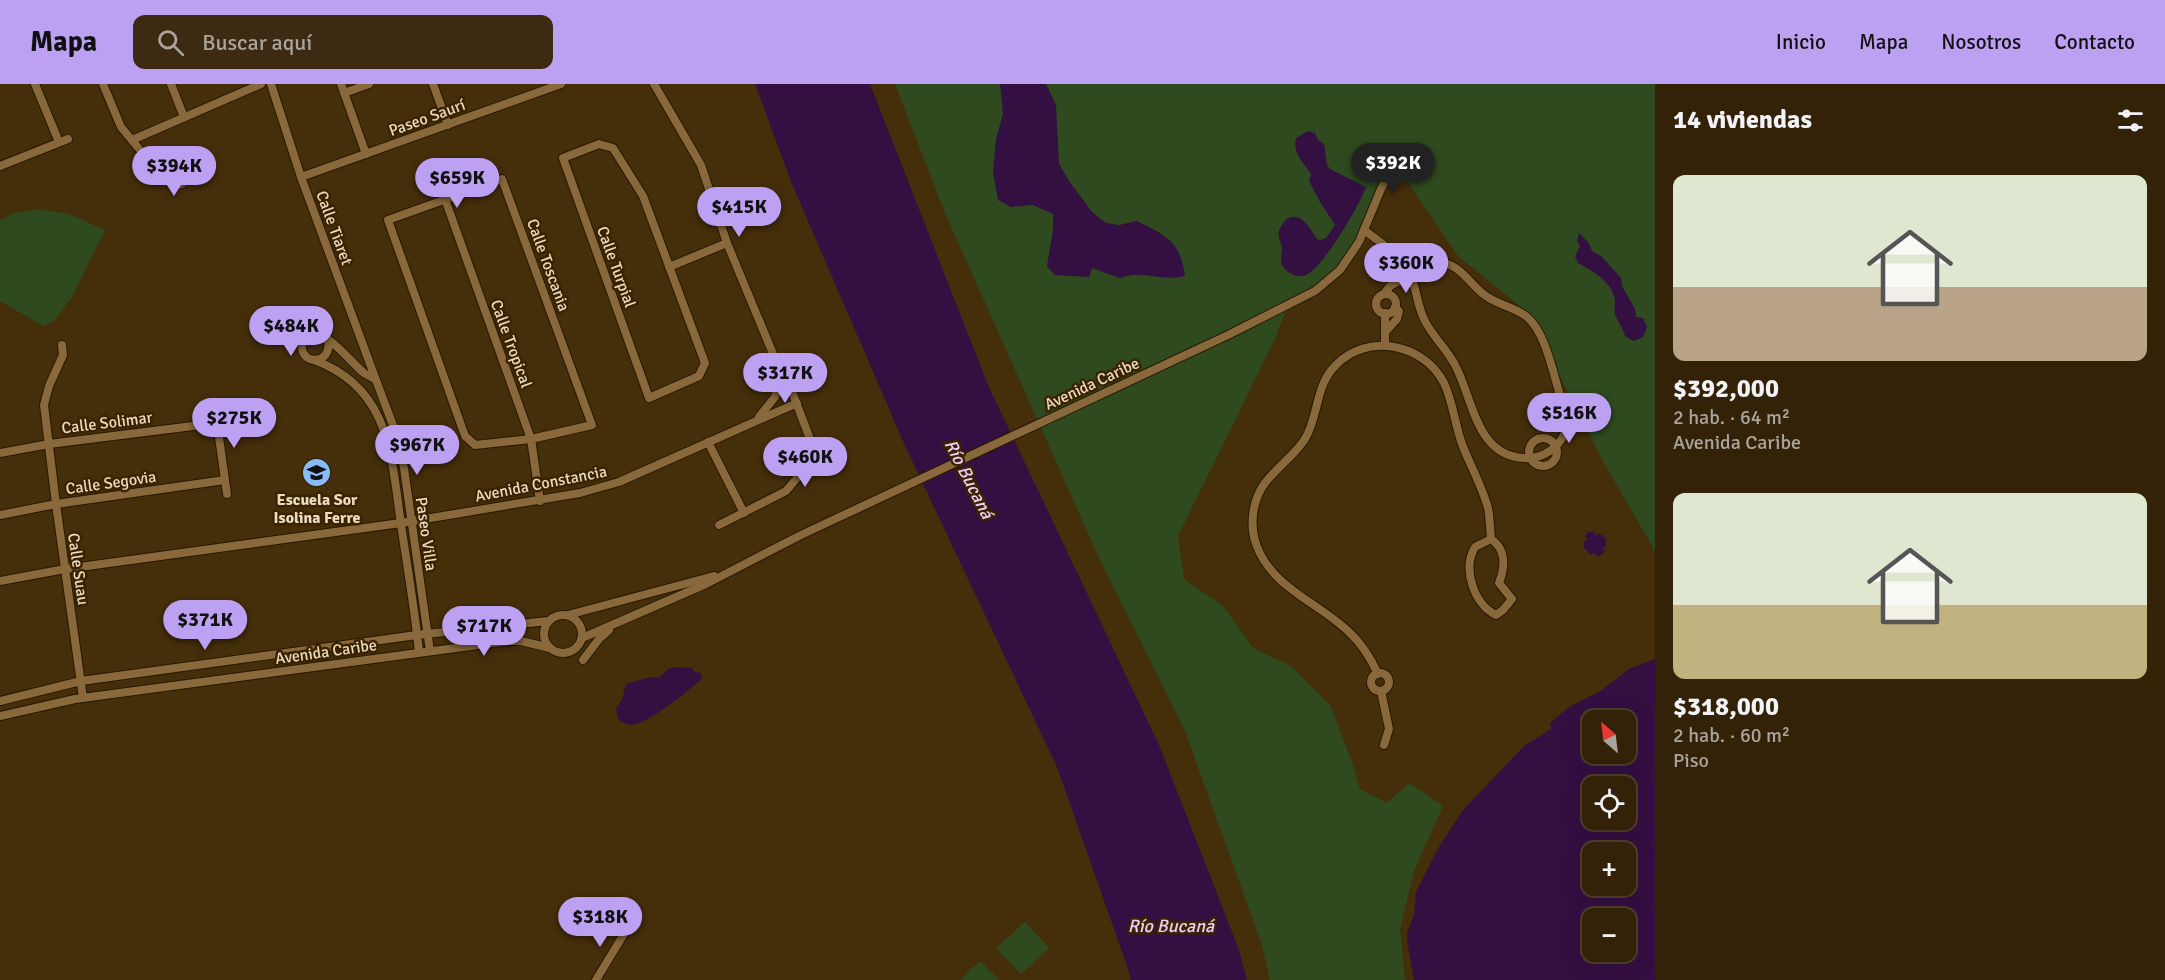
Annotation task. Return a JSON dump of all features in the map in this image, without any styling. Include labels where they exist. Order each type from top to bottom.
[{"type":"street","points":[[35,84],[59,142]]},
{"type":"street","points":[[103,84],[121,127],[145,156],[168,171]]},
{"type":"street","points":[[171,84],[184,117]]},
{"type":"street","points":[[132,140],[261,84]]},
{"type":"street","name":"Calle Tiaret","points":[[271,84],[301,177],[376,380]]},
{"type":"street","points":[[341,84],[366,154]]},
{"type":"street","points":[[344,93],[369,84]]},
{"type":"street","points":[[433,84],[448,125]]},
{"type":"street","points":[[528,84],[532,94]]},
{"type":"street","name":"Paseo Saurí","points":[[301,177],[561,84]]},
{"type":"street","points":[[654,84],[701,165],[727,243],[781,373],[788,381],[810,439],[801,472],[786,491],[719,525]]},
{"type":"street","points":[[0,165],[68,139]]},
{"type":"street","name":"Calle Turpial","points":[[599,144],[613,148],[643,196],[669,267],[705,363],[699,376],[649,398],[563,158],[599,144]]},
{"type":"street","name":"Avenida Caribe","points":[[582,638],[727,573],[1315,291],[1340,270],[1359,242],[1381,189],[1403,149]]},
{"type":"street","name":"Calle Toscania","points":[[502,179],[592,425],[531,439],[474,445],[465,436],[388,220],[502,179]]},
{"type":"street","name":"Calle Tropical","points":[[445,199],[531,439],[540,501]]},
{"type":"street","points":[[1364,230],[1384,245],[1410,275],[1417,291],[1423,318],[1455,363],[1470,406],[1491,444],[1501,452],[1520,458],[1545,454],[1557,446],[1565,433],[1566,414],[1542,339],[1533,323],[1521,313],[1486,296],[1458,269],[1446,263],[1438,262],[1424,267],[1410,275],[1390,286],[1378,298],[1377,305],[1380,311],[1392,312],[1396,301],[1393,296],[1384,294]]},
{"type":"street","points":[[669,267],[727,243]]},
{"type":"street","points":[[1385,332],[1398,316],[1395,307]]},
{"type":"street","points":[[1385,345],[1386,313]]},
{"type":"street","points":[[328,341],[329,348],[321,359],[314,360],[303,352],[304,338],[310,334],[324,335],[364,373],[376,380]]},
{"type":"street","name":"Calle Suau","points":[[62,345],[63,355],[49,386],[44,405],[83,698]]},
{"type":"street","points":[[349,358],[358,355],[363,345]]},
{"type":"street","points":[[1378,674],[1371,660],[1350,633],[1277,578],[1256,546],[1252,525],[1256,501],[1265,483],[1306,438],[1314,418],[1320,391],[1329,372],[1343,358],[1352,353],[1385,345],[1407,350],[1433,367],[1445,386],[1459,437],[1488,509],[1491,539],[1499,546],[1504,560],[1499,583],[1512,599],[1496,615],[1476,594],[1470,575],[1472,552],[1479,544],[1491,539]]},
{"type":"street","name":"Paseo Villa","points":[[314,360],[333,367],[365,394],[384,429],[393,465],[419,652]]},
{"type":"street","points":[[758,419],[775,397],[781,373]]},
{"type":"street","name":"Paseo Villa","points":[[376,380],[397,436],[404,468],[430,651]]},
{"type":"street","name":"Avenida Constancia","points":[[0,581],[65,569],[401,523],[580,493],[619,482],[797,403]]},
{"type":"street","points":[[215,409],[227,494]]},
{"type":"street","name":"Calle Solimar","points":[[0,453],[49,444],[217,423]]},
{"type":"street","points":[[1550,439],[1557,446],[1558,455],[1548,466],[1539,466],[1530,458],[1530,447],[1535,440],[1550,439]]},
{"type":"street","points":[[708,442],[744,513]]},
{"type":"street","name":"Calle Segovia","points":[[0,515],[56,504],[225,480]]},
{"type":"street","name":"Avenida Caribe","points":[[568,615],[727,573]]},
{"type":"street","points":[[557,615],[568,615],[581,626],[582,638],[570,651],[558,652],[550,648],[543,632],[548,621],[557,615]]},
{"type":"street","name":"Avenida Caribe","points":[[0,701],[81,681],[417,635],[548,621]]},
{"type":"street","points":[[583,660],[599,639],[615,625]]},
{"type":"street","name":"Avenida Caribe","points":[[0,716],[83,698],[419,652],[508,641],[521,641],[550,648]]},
{"type":"street","points":[[1378,674],[1386,676],[1389,681],[1388,687],[1381,691],[1375,690],[1371,682],[1378,674]]},
{"type":"street","points":[[1381,691],[1389,729],[1384,745]]},
{"type":"street","points":[[596,980],[627,929]]},
{"type":"green space","points":[[895,84],[1655,84],[1655,551],[1604,463],[1531,315],[1458,256],[1390,156],[1361,233],[1345,261],[1324,281],[1290,300],[1274,341],[1178,536],[1184,579],[1223,606],[1253,648],[1291,666],[1330,705],[1360,789],[1387,803],[1409,783],[1443,806],[1414,871],[1400,929],[1405,980],[1270,980],[1261,942],[1185,731],[1100,560],[945,213]]},
{"type":"green space","points":[[37,209],[69,214],[105,230],[73,295],[54,321],[43,326],[0,301],[0,221],[11,214]]},
{"type":"green space","points":[[1025,922],[1049,948],[1021,974],[996,948]]},
{"type":"green space","points":[[980,961],[999,980],[960,980]]},
{"type":"water","name":"Río Bucaná","points":[[755,84],[870,84],[988,385],[1159,745],[1239,950],[1247,980],[1131,980],[1057,767],[906,448],[792,184]]},
{"type":"water","points":[[1000,84],[1046,84],[1056,105],[1059,164],[1069,181],[1092,212],[1106,223],[1119,225],[1137,221],[1164,236],[1179,254],[1185,276],[1168,278],[1135,275],[1120,278],[1092,268],[1089,277],[1055,275],[1047,266],[1053,230],[1053,214],[1033,205],[1011,207],[998,200],[993,172],[996,139],[1003,114]]},
{"type":"water","points":[[1308,131],[1315,133],[1318,140],[1324,144],[1327,165],[1330,169],[1366,187],[1348,222],[1320,263],[1311,272],[1299,276],[1288,272],[1281,262],[1282,247],[1279,230],[1283,224],[1291,217],[1300,219],[1320,240],[1326,238],[1335,225],[1309,181],[1311,174],[1299,158],[1296,148],[1296,138]]},
{"type":"water","points":[[1579,233],[1588,242],[1592,251],[1601,256],[1621,278],[1622,286],[1635,309],[1636,317],[1643,318],[1647,327],[1643,337],[1634,341],[1625,336],[1615,314],[1615,300],[1610,288],[1596,273],[1578,263],[1575,256],[1580,246],[1577,241]]},
{"type":"water","points":[[1594,531],[1596,536],[1599,533],[1606,539],[1606,546],[1602,548],[1605,551],[1600,556],[1596,556],[1594,552],[1591,555],[1584,548],[1584,541],[1588,540],[1585,536]]},
{"type":"water","points":[[1655,659],[1655,980],[1414,980],[1407,933],[1414,915],[1416,892],[1440,845],[1463,810],[1524,746],[1551,729],[1550,723],[1569,707],[1599,692],[1629,669]]},
{"type":"water","points":[[692,668],[695,672],[701,673],[702,679],[652,717],[630,725],[618,719],[616,708],[622,700],[626,684],[650,677],[659,678],[668,669]]},
{"type":"place","name":"Escuela Sor Isolina Ferre","points":[[317,472]]}]
